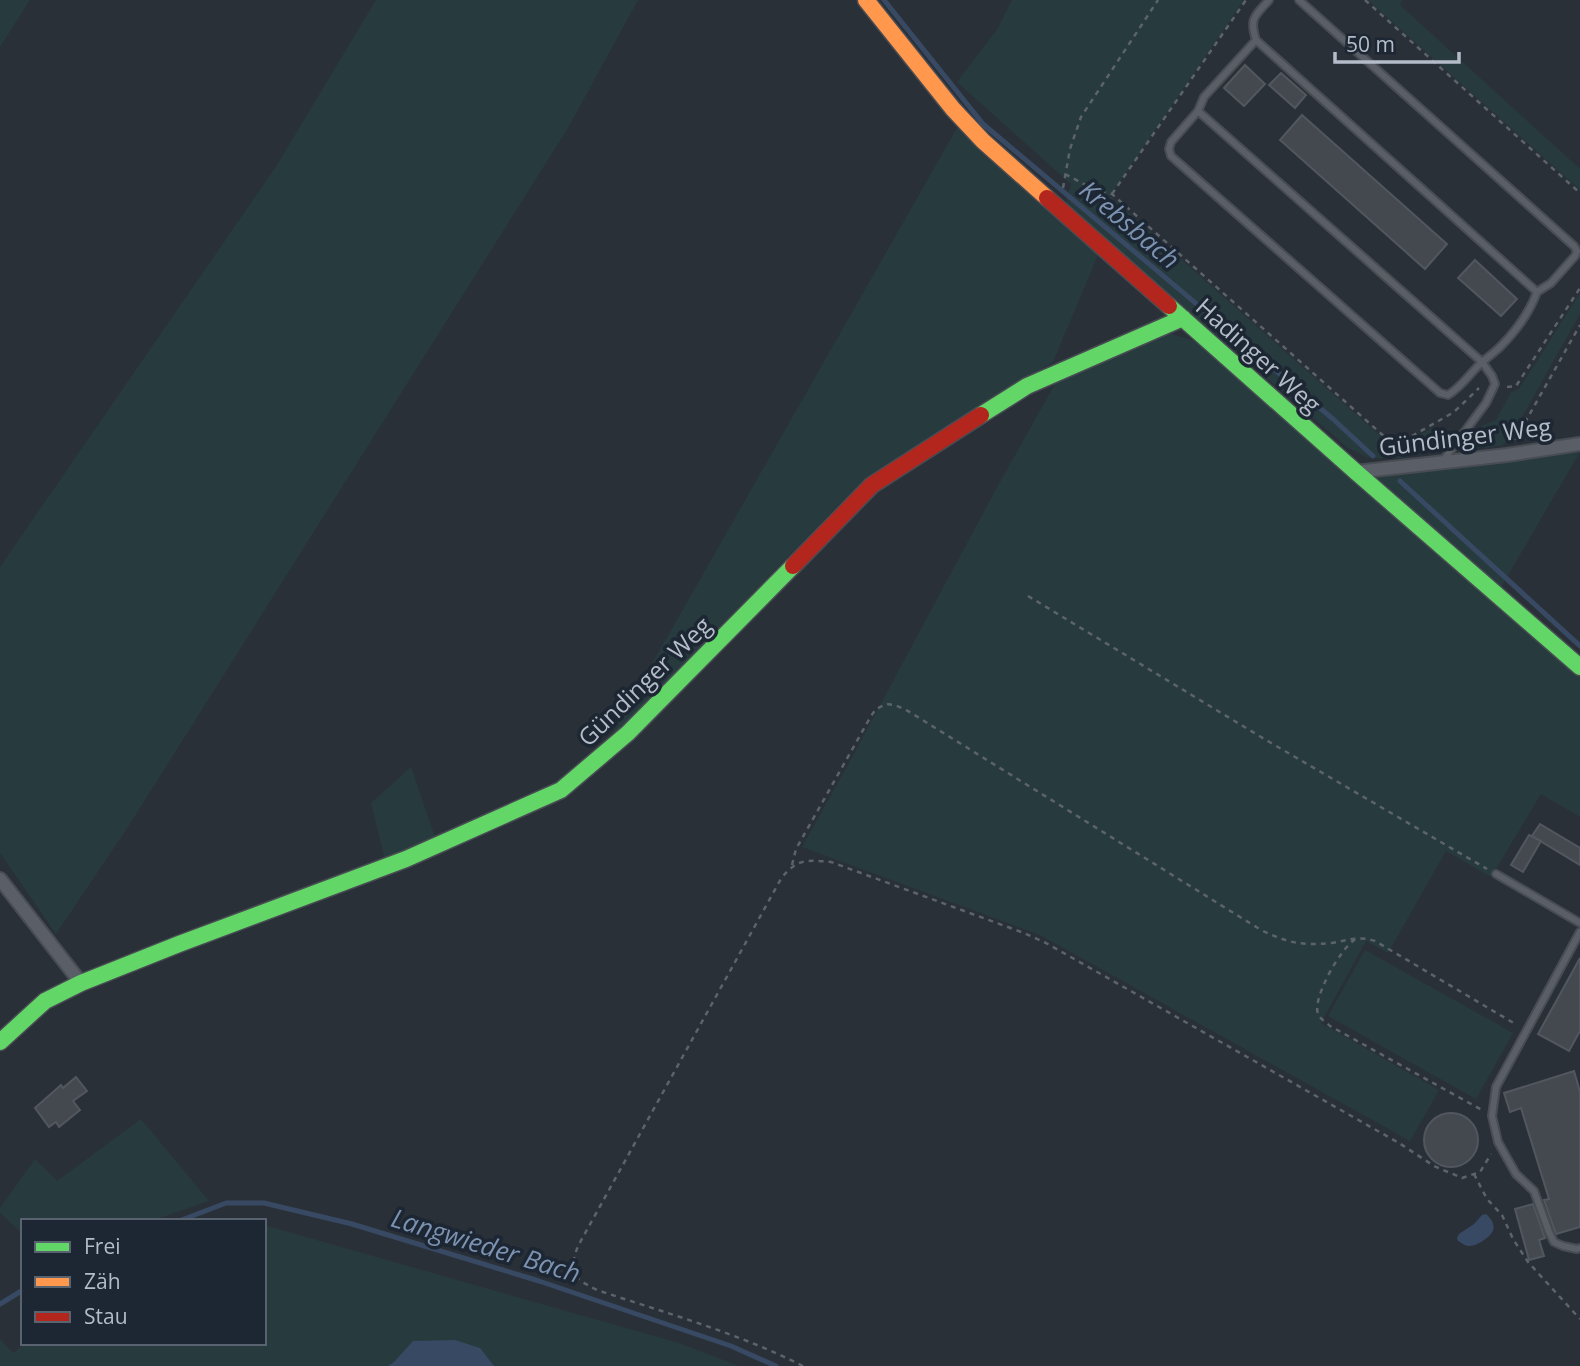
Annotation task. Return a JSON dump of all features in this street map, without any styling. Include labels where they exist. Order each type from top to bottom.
[{"type":"street","name":"Hadinger Weg","points":[[866,0],[938,91],[984,141],[1580,667]]},
{"type":"street","name":"Gündinger Weg","points":[[0,1042],[45,1001],[81,983],[406,859],[561,790],[628,733],[872,485],[1027,386],[1183,318]]},
{"type":"street","name":"Gündinger Weg","points":[[1356,472],[1580,444]]},
{"type":"street","points":[[0,879],[81,983]]},
{"type":"lane","points":[[1269,0],[1255,16],[1252,27],[1256,40],[1537,292]]},
{"type":"lane","points":[[1256,40],[1204,97],[1198,111],[1171,142],[1171,156],[1440,393],[1448,396],[1524,320],[1537,292],[1551,283],[1577,251],[1299,0]]},
{"type":"lane","points":[[1198,111],[1482,362],[1492,376],[1495,384],[1486,403],[1442,462]]},
{"type":"lane","points":[[1496,874],[1580,923]]},
{"type":"lane","points":[[1580,932],[1496,1087],[1492,1116],[1498,1142],[1516,1174],[1534,1191],[1554,1242],[1580,1248]]},
{"type":"path","points":[[1064,179],[1080,117],[1158,0]]},
{"type":"path","points":[[1112,194],[1246,0]]},
{"type":"path","points":[[1364,0],[1580,193]]},
{"type":"path","points":[[1065,174],[1093,189],[1112,194],[1395,446],[1454,412],[1479,388],[1516,386],[1580,288]]},
{"type":"path","points":[[1507,455],[1580,325]]},
{"type":"path","points":[[1028,596],[1277,747],[1496,874]]},
{"type":"path","points":[[792,865],[796,849],[871,716],[876,709],[886,704],[895,705],[985,757],[1261,930],[1283,940],[1301,944],[1365,938],[1386,947],[1527,1031]]},
{"type":"path","points":[[803,1366],[720,1331],[597,1290],[580,1282],[573,1273],[572,1260],[782,877],[792,865],[803,860],[831,862],[1046,943],[1399,1143],[1434,1166],[1462,1178],[1480,1172],[1498,1142]]},
{"type":"path","points":[[1355,939],[1342,952],[1332,968],[1321,993],[1317,1008],[1319,1016],[1330,1026],[1492,1116]]},
{"type":"path","points":[[1474,1174],[1487,1199],[1502,1215],[1528,1262],[1580,1319]]},
{"type":"green space","points":[[0,0],[30,0],[0,47]]},
{"type":"green space","points":[[376,0],[638,0],[568,128],[128,827],[56,934],[0,853],[0,567],[277,165]]},
{"type":"green space","points":[[1012,0],[1244,0],[1110,196],[1394,448],[1434,427],[1442,437],[1435,449],[1404,458],[1369,458],[1348,448],[1065,205],[1071,184],[957,82],[998,28]]},
{"type":"green space","points":[[1368,0],[1403,0],[1400,5],[1580,169],[1580,190]]},
{"type":"green space","points":[[957,128],[1098,255],[1053,362],[866,477],[649,698],[600,755]]},
{"type":"green space","points":[[1580,293],[1580,314],[1509,440],[1501,446],[1470,449],[1465,443],[1467,432],[1496,420],[1511,392],[1519,389]]},
{"type":"green space","points":[[1165,332],[1198,342],[1580,677],[1580,817],[1541,794],[1491,877],[1446,851],[1388,953],[1366,941],[1321,1023],[1439,1090],[1410,1141],[1040,935],[802,847],[1057,380]]},
{"type":"green space","points":[[1580,452],[1500,589],[1374,478]]},
{"type":"green space","points":[[411,767],[436,840],[385,860],[371,803]]},
{"type":"green space","points":[[1365,950],[1513,1033],[1476,1099],[1328,1016]]},
{"type":"green space","points":[[141,1119],[209,1201],[157,1219],[21,1219],[21,1232],[0,1213],[0,1208],[35,1159],[57,1181]]},
{"type":"green space","points":[[266,1226],[679,1343],[739,1366],[0,1366],[0,1339],[13,1353],[23,1345],[266,1345]]},
{"type":"water","points":[[1486,1214],[1494,1226],[1489,1236],[1472,1246],[1458,1241],[1459,1234]]},
{"type":"water","points":[[455,1340],[480,1348],[494,1366],[388,1366],[413,1341]]},
{"type":"building","points":[[1245,65],[1265,84],[1244,106],[1224,88]]},
{"type":"building","points":[[1281,73],[1306,95],[1295,108],[1269,85]]},
{"type":"building","points":[[1302,115],[1447,244],[1425,269],[1280,140]]},
{"type":"building","points":[[1475,260],[1517,299],[1501,316],[1458,278]]},
{"type":"building","points":[[1540,824],[1580,848],[1580,865],[1532,836]]},
{"type":"building","points":[[1529,835],[1541,841],[1523,872],[1511,865]]},
{"type":"building","points":[[1580,958],[1580,1031],[1569,1051],[1538,1034]]},
{"type":"building","points":[[1574,1071],[1580,1092],[1580,1227],[1556,1234],[1544,1200],[1549,1199],[1521,1108],[1510,1112],[1504,1093]]},
{"type":"building","points":[[76,1077],[87,1091],[73,1101],[80,1110],[59,1127],[56,1122],[49,1127],[35,1108],[61,1085],[63,1088]]},
{"type":"building","points":[[1451,1113],[1470,1121],[1478,1140],[1470,1159],[1451,1167],[1432,1159],[1424,1140],[1432,1121]]},
{"type":"building","points":[[1533,1204],[1545,1238],[1539,1240],[1544,1256],[1529,1260],[1515,1209]]},
{"type":"waterway","name":"Krebsbach","points":[[884,0],[983,124],[1333,419],[1373,456]]},
{"type":"waterway","points":[[1400,481],[1580,646]]},
{"type":"waterway","name":"Langwieder Bach","points":[[184,1219],[226,1203],[264,1203],[352,1224],[539,1281],[731,1346],[776,1366]]},
{"type":"waterway","name":"Langwieder Bach","points":[[0,1304],[21,1291]]},
{"type":"traffic: fast","points":[[1169,306],[1580,667]]},
{"type":"traffic: fast","points":[[981,415],[1027,386],[1183,318]]},
{"type":"traffic: fast","points":[[0,1042],[45,1001],[81,983],[406,859],[561,790],[628,733],[793,566]]},
{"type":"traffic: slow","points":[[866,0],[953,109],[983,141],[1047,198]]},
{"type":"traffic: jam","points":[[1047,198],[1169,306]]},
{"type":"traffic: jam","points":[[793,566],[872,485],[981,415]]}]
